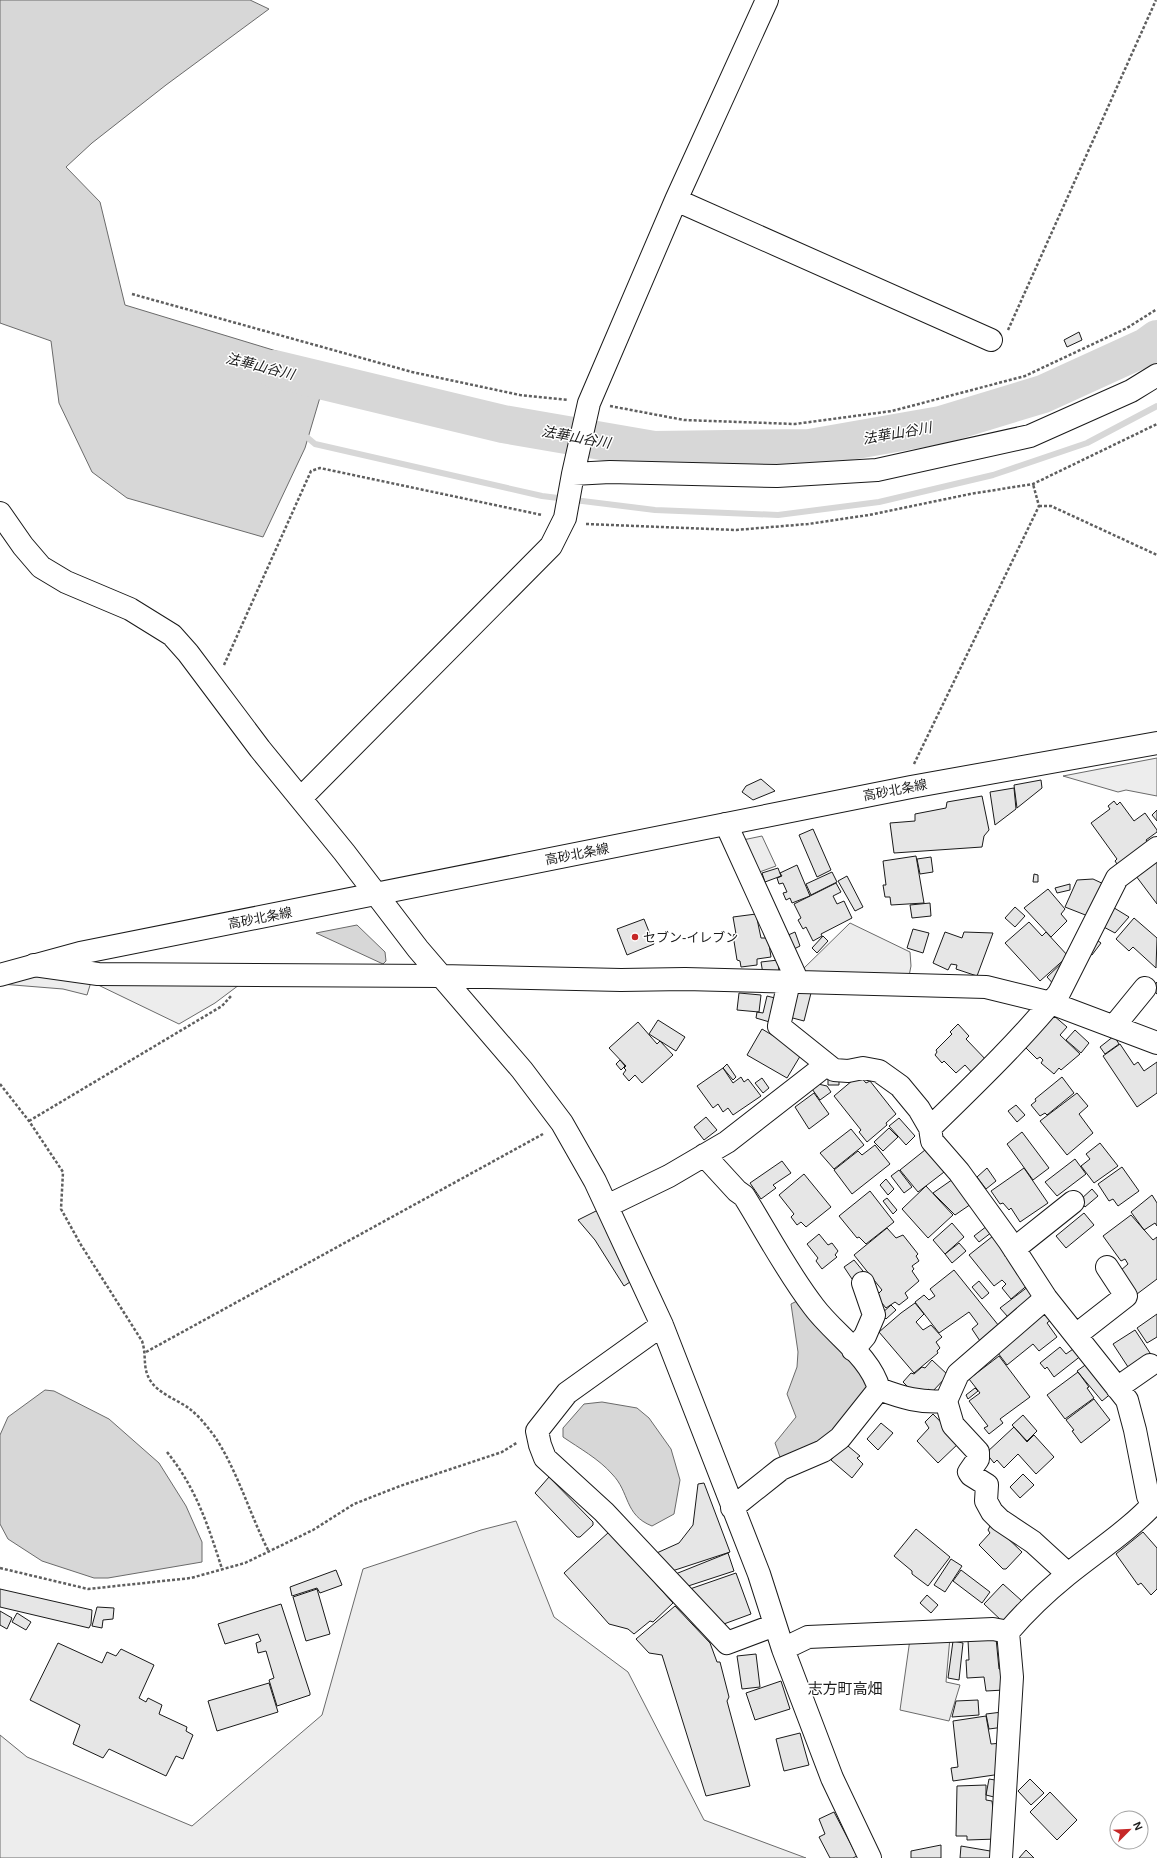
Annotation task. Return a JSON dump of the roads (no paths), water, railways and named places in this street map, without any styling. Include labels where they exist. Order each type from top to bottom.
[{"type":"street","points":[[301,798],[551,546],[564,520],[589,402],[676,200],[767,0]]},
{"type":"street","points":[[676,200],[991,340]]},
{"type":"street","points":[[571,482],[610,472],[777,476],[877,470],[1030,436],[1130,391],[1157,375]]},
{"type":"street","points":[[0,513],[41,567],[66,582],[130,609],[172,635],[188,653],[260,749],[301,798],[376,895],[441,976],[522,1070],[562,1123],[607,1206],[662,1325],[732,1508],[759,1574],[782,1649],[832,1778],[870,1858]]},
{"type":"street","name":"高砂北条線","points":[[0,975],[80,953],[911,787],[1157,743]]},
{"type":"street","points":[[726,824],[794,982],[779,1026],[834,1070],[848,1071],[863,1068],[879,1071],[900,1086],[919,1109],[930,1128],[932,1141],[959,1172],[1014,1249],[1046,1298],[1127,1400],[1135,1430],[1148,1496],[1153,1510],[1068,1574],[1030,1607],[1008,1632],[1012,1677],[1001,1858]]},
{"type":"street","points":[[930,1128],[1010,1050],[1051,1003],[1059,993],[1117,878],[1157,848]]},
{"type":"street","points":[[33,965],[98,974],[441,976],[986,987],[1051,1003],[1157,1043]]},
{"type":"street","points":[[1114,1026],[1145,988]]},
{"type":"street","points":[[607,1206],[668,1176],[727,1142],[826,1064]]},
{"type":"street","points":[[704,1155],[737,1191],[744,1196],[791,1276],[815,1308],[853,1350],[876,1379],[879,1390]]},
{"type":"street","points":[[1014,1249],[1073,1202]]},
{"type":"street","points":[[1076,1335],[1126,1296],[1106,1267]]},
{"type":"street","points":[[853,1350],[865,1336],[874,1315],[863,1284]]},
{"type":"street","points":[[1046,1298],[958,1374],[946,1401],[953,1425],[978,1452],[978,1459],[969,1472],[971,1475],[987,1485],[986,1501],[992,1512],[1000,1520],[1033,1542],[1068,1574]]},
{"type":"street","points":[[662,1325],[567,1393],[537,1431],[540,1445],[545,1458],[604,1512],[727,1644],[775,1625]]},
{"type":"street","points":[[1117,1388],[1150,1365]]},
{"type":"street","points":[[879,1390],[925,1402],[946,1401]]},
{"type":"street","points":[[732,1508],[782,1469],[823,1451],[840,1438],[879,1390]]},
{"type":"street","points":[[782,1649],[808,1637],[993,1629],[1008,1632]]},
{"type":"water","points":[[0,0],[250,0],[269,9],[166,85],[92,143],[66,167],[100,202],[125,305],[329,367],[305,448],[263,537],[127,498],[92,472],[59,403],[51,341],[0,323]]},
{"type":"water","points":[[357,925],[385,952],[386,961],[383,964],[316,933]]},
{"type":"water","points":[[799,1300],[863,1373],[869,1386],[827,1439],[794,1454],[780,1457],[775,1443],[796,1417],[787,1394],[797,1367],[798,1352],[791,1304]]},
{"type":"water","points":[[45,1390],[54,1391],[109,1419],[159,1463],[186,1506],[202,1542],[202,1562],[108,1578],[94,1578],[42,1561],[8,1539],[0,1524],[0,1435],[8,1417]]},
{"type":"water","points":[[602,1402],[637,1408],[649,1418],[671,1449],[680,1480],[674,1514],[652,1526],[636,1516],[618,1481],[601,1463],[563,1437],[563,1428],[584,1404]]},
{"type":"waterway","name":"法華山谷川","points":[[274,369],[503,424],[654,450],[810,448],[941,425],[1043,394],[1146,347],[1157,339]]},
{"type":"waterway","points":[[302,433],[315,444],[542,496],[655,510],[778,515],[879,502],[993,475],[1087,443],[1157,406]]},
{"type":"place","name":"セブン-イレブン","points":[[635,937]]},
{"type":"district","name":"志方町高畑","points":[[845,1688]]}]
